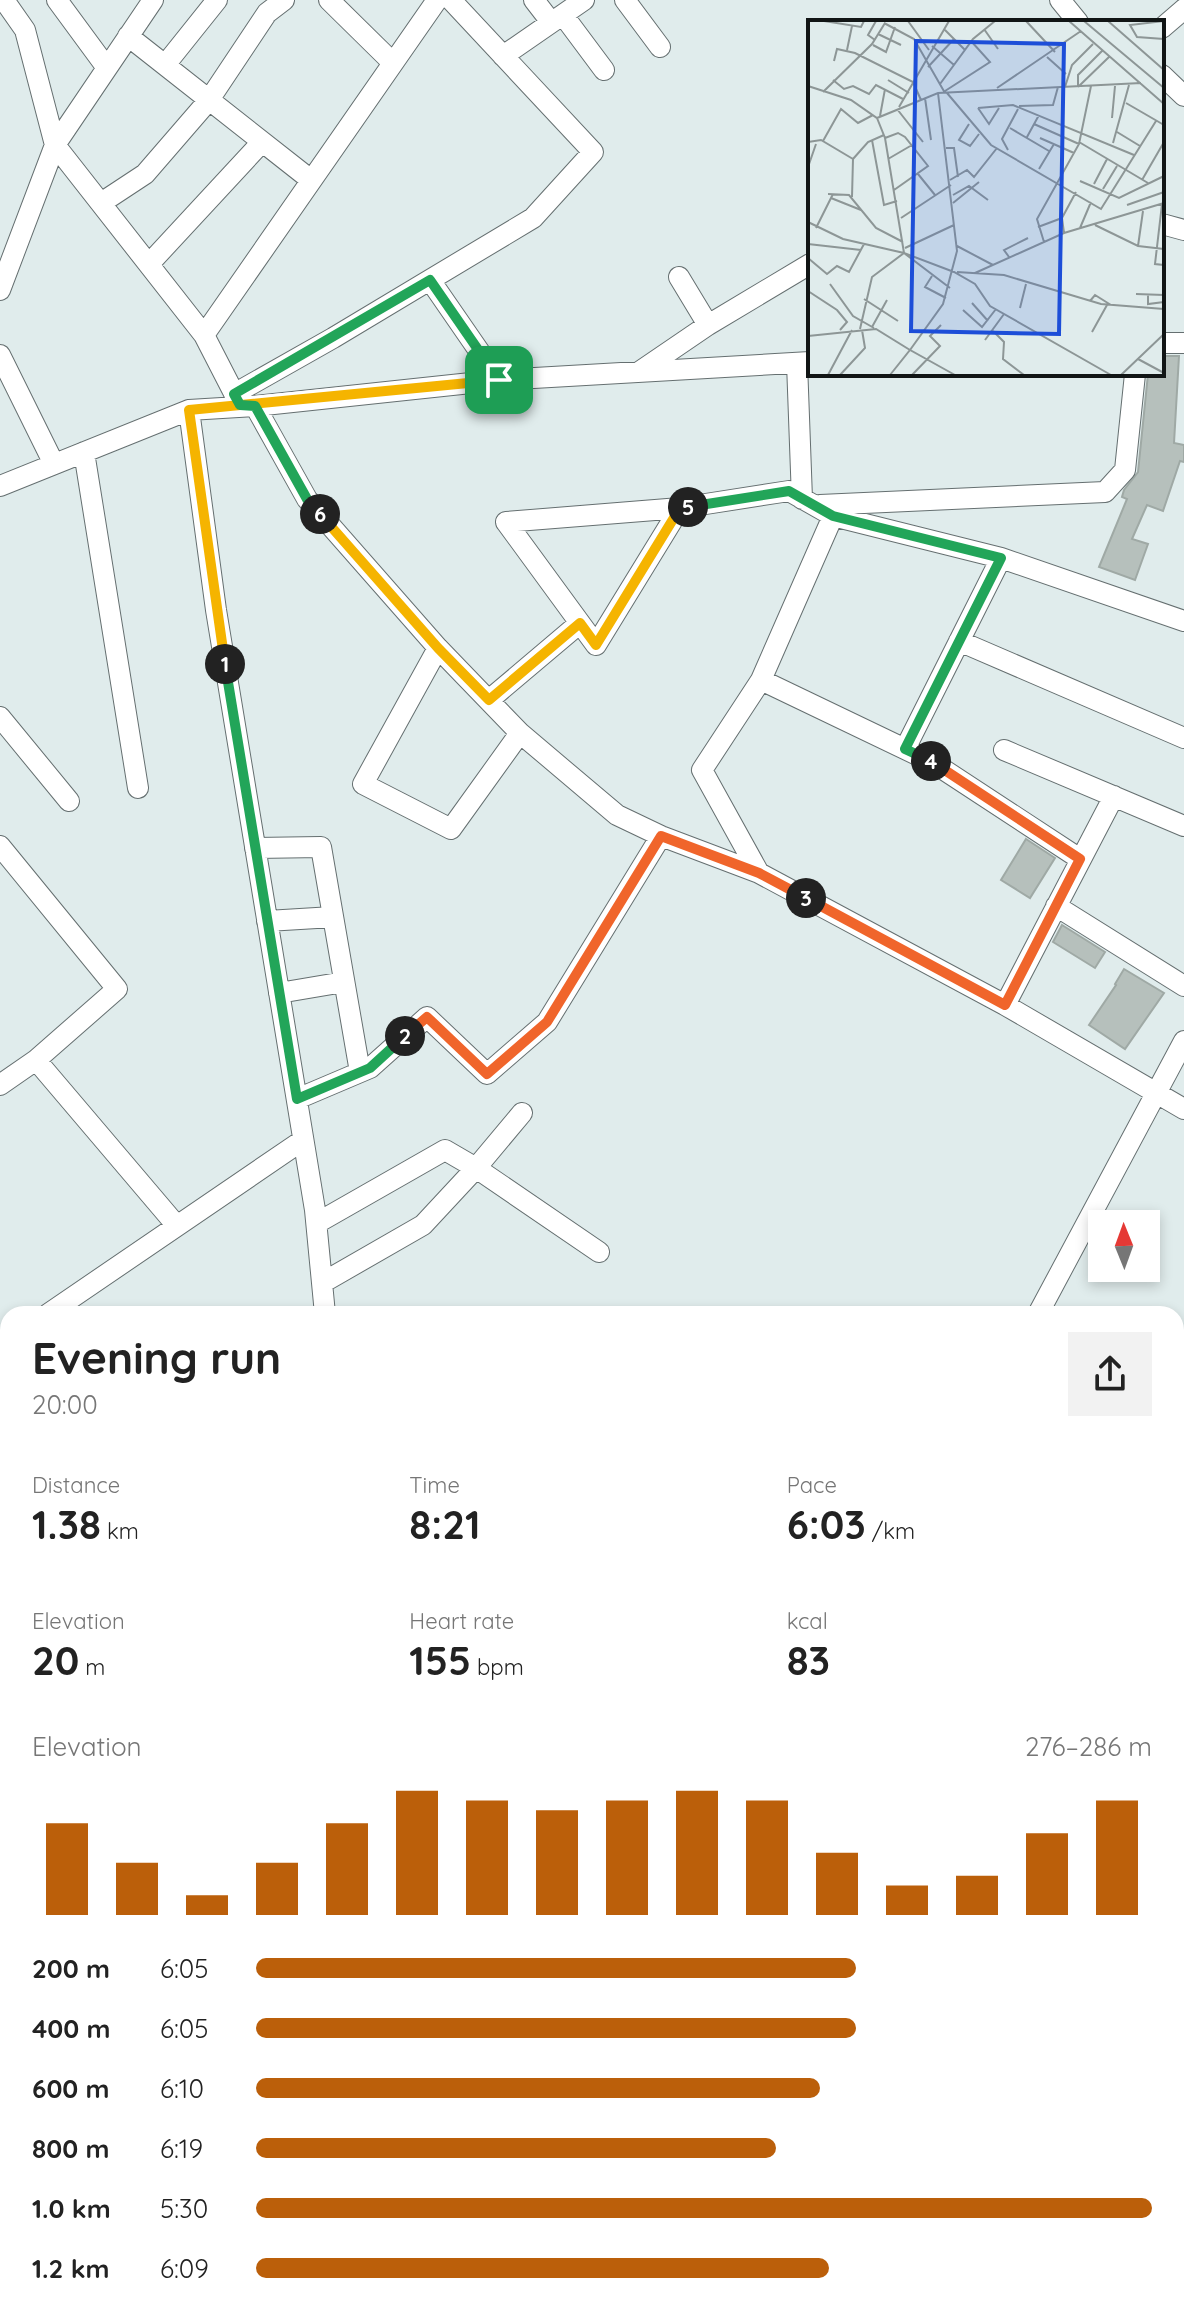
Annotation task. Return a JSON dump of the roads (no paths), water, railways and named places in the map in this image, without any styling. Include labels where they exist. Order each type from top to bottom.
[{"type":"street","points":[[4,0],[25,30],[55,145],[204,335],[243,402],[307,499],[438,648],[520,733],[617,815],[661,836],[759,873],[1005,1005],[1184,1109]]},
{"type":"street","points":[[57,0],[107,68]]},
{"type":"street","points":[[0,290],[55,145],[153,0]]},
{"type":"street","points":[[165,65],[217,0]]},
{"type":"street","points":[[101,203],[145,174],[209,100],[267,13],[284,0]]},
{"type":"street","points":[[329,0],[393,63]]},
{"type":"street","points":[[204,335],[437,0]]},
{"type":"street","points":[[243,402],[430,280],[533,218],[593,152],[451,0]]},
{"type":"street","points":[[534,0],[557,18],[604,70]]},
{"type":"street","points":[[503,56],[584,0]]},
{"type":"street","points":[[625,0],[660,47]]},
{"type":"street","points":[[1060,0],[1076,20]]},
{"type":"street","points":[[1164,26],[1184,9]]},
{"type":"street","points":[[128,36],[311,180]]},
{"type":"street","points":[[149,264],[262,142]]},
{"type":"street","points":[[1164,225],[1184,230]]},
{"type":"street","points":[[639,372],[708,325],[808,265]]},
{"type":"street","points":[[679,277],[708,325]]},
{"type":"street","points":[[430,280],[499,380]]},
{"type":"street","points":[[0,355],[54,464]]},
{"type":"street","points":[[0,486],[189,410],[243,402],[499,380],[804,363],[808,502]]},
{"type":"street","points":[[808,502],[1105,492],[1125,470],[1135,376]]},
{"type":"street","points":[[189,410],[216,610],[317,1223],[324,1306]]},
{"type":"street","points":[[84,452],[138,788]]},
{"type":"street","points":[[680,508],[596,645],[506,522],[680,508],[789,491],[833,516],[1001,558],[1184,621]]},
{"type":"street","points":[[759,873],[702,770],[761,680],[833,516]]},
{"type":"street","points":[[905,749],[1001,558]]},
{"type":"street","points":[[489,700],[580,623]]},
{"type":"street","points":[[959,641],[1184,738]]},
{"type":"street","points":[[438,648],[363,784],[451,829],[520,733]]},
{"type":"street","points":[[761,680],[932,762],[1080,859]]},
{"type":"street","points":[[0,717],[69,801]]},
{"type":"street","points":[[1004,750],[1184,826]]},
{"type":"street","points":[[1005,1005],[1114,796]]},
{"type":"street","points":[[297,1099],[370,1068],[427,1017],[487,1074],[547,1022],[661,836]]},
{"type":"street","points":[[0,846],[117,989],[36,1060],[0,1085]]},
{"type":"street","points":[[255,848],[321,847],[360,1072]]},
{"type":"street","points":[[1056,906],[1184,986]]},
{"type":"street","points":[[267,921],[333,917]]},
{"type":"street","points":[[279,993],[344,982]]},
{"type":"street","points":[[1042,1306],[1184,1041]]},
{"type":"street","points":[[36,1060],[177,1226]]},
{"type":"street","points":[[322,1283],[423,1225],[522,1113]]},
{"type":"street","points":[[60,1306],[303,1140]]},
{"type":"street","points":[[317,1223],[445,1150],[599,1252]]}]
